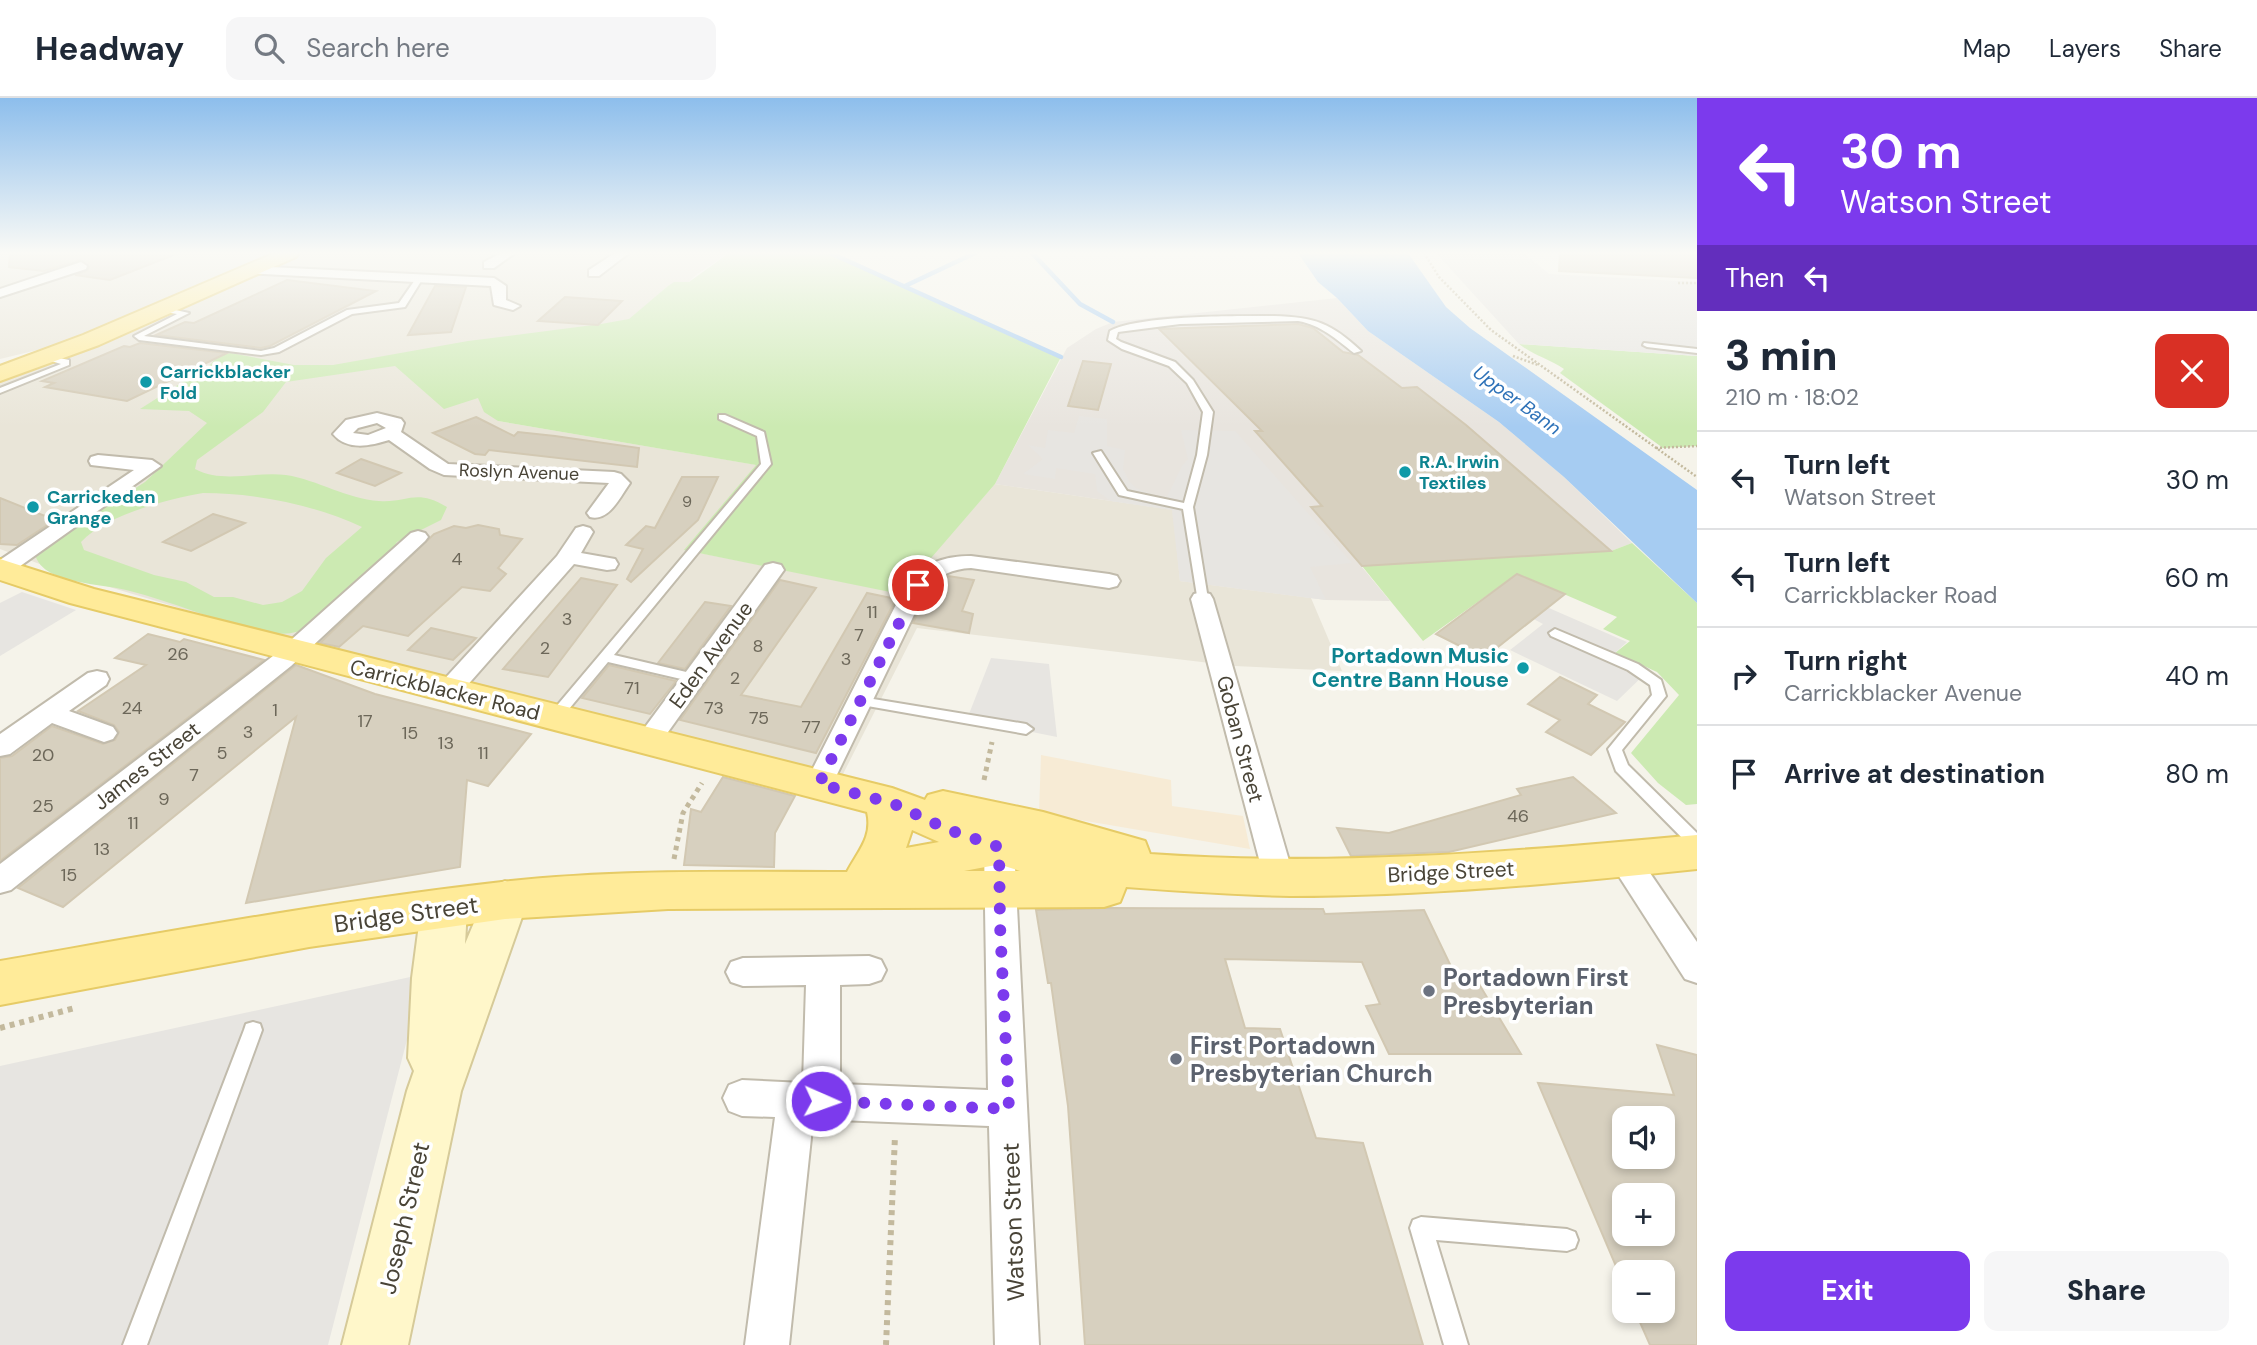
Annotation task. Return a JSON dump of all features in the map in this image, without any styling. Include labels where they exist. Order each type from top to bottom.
[{"type":"main road","points":[[6,375],[157,311]]},
{"type":"main road","name":"Carrickblacker Road","points":[[0,569],[82,596],[888,802],[949,830],[999,867]]},
{"type":"main road","points":[[868,874],[889,840],[893,819],[888,802]]},
{"type":"main road","name":"Carrickblacker Road","points":[[888,802],[940,805],[1044,828]]},
{"type":"main road","name":"Bridge Street","points":[[0,984],[309,928],[505,900],[668,891],[817,891],[999,867],[1044,828],[1205,876]]},
{"type":"main road","name":"Bridge Street","points":[[817,891],[868,874],[999,867],[1143,889],[1205,876],[1279,878],[1428,875],[1697,852]]},
{"type":"street","points":[[499,322],[508,311]]},
{"type":"street","name":"Roslyn Avenue","points":[[389,433],[420,451],[428,462],[444,469],[614,478],[620,483],[597,513],[575,520],[572,526],[583,533],[569,557]]},
{"type":"street","points":[[0,569],[152,466],[98,461]]},
{"type":"street","name":"James Street","points":[[0,881],[293,651],[418,537]]},
{"type":"street","points":[[448,691],[569,557],[607,564]]},
{"type":"street","points":[[819,784],[918,585],[938,567],[953,562],[971,562],[1109,581]]},
{"type":"street","name":"Eden Avenue","points":[[649,740],[773,570]]},
{"type":"street","name":"Goban Street","points":[[1202,599],[1279,878]]},
{"type":"street","points":[[0,747],[97,679]]},
{"type":"street","points":[[49,713],[104,733]]},
{"type":"street","points":[[1623,859],[1697,969]]},
{"type":"street","name":"Watson Street","points":[[999,867],[1017,1345]]},
{"type":"street","name":"Joseph Street","points":[[375,1345],[434,1091],[505,900]]},
{"type":"street","name":"Joseph Street","points":[[434,1091],[438,978],[444,909]]},
{"type":"street","points":[[743,972],[869,970]]},
{"type":"street","points":[[766,1345],[808,1100],[823,971]]},
{"type":"street","points":[[742,1098],[1009,1109]]},
{"type":"lane","points":[[175,311],[185,313],[139,338],[261,353],[275,350],[350,312],[358,311]]},
{"type":"lane","points":[[1202,599],[1188,507],[1202,455],[1209,412],[1183,373],[1168,361],[1120,345],[1112,340],[1114,331],[1146,324],[1294,318],[1320,324],[1357,351]]},
{"type":"lane","points":[[1647,345],[1697,351]]},
{"type":"lane","points":[[6,375],[65,365],[66,362],[48,357]]},
{"type":"lane","points":[[554,718],[766,464],[761,434],[722,417]]},
{"type":"lane","points":[[1098,453],[1123,493],[1188,507]]},
{"type":"lane","points":[[1555,632],[1633,667],[1656,683],[1659,696],[1615,749],[1621,767],[1697,844]]},
{"type":"lane","points":[[605,657],[694,678]]},
{"type":"lane","points":[[861,701],[1026,729]]},
{"type":"lane","points":[[135,1345],[253,1030]]},
{"type":"lane","points":[[1456,1345],[1421,1228],[1567,1240]]},
{"type":"path","points":[[1470,311],[1697,477]]},
{"type":"path","points":[[1513,356],[1542,366]]},
{"type":"path","points":[[1655,448],[1697,446]]},
{"type":"path","points":[[984,780],[996,724]]},
{"type":"path","points":[[668,891],[683,813],[720,758]]},
{"type":"path","points":[[0,1028],[78,1007]]},
{"type":"path","points":[[886,1345],[896,1104]]},
{"type":"shaded area","points":[[0,311],[659,311],[653,317],[487,395],[498,421],[757,465],[685,550],[899,593],[995,484],[1173,510],[1180,581],[1311,598],[1342,671],[1235,666],[917,628],[842,776],[203,615],[66,574],[0,549],[0,375],[66,343],[0,359]]},
{"type":"shaded area","points":[[1214,311],[1349,311],[1368,331],[1499,422],[1564,477],[1632,543],[1611,551],[1362,567],[1390,601],[1326,600],[1180,581],[1172,510],[995,484],[1067,348],[1096,329],[1113,322]]},
{"type":"shaded area","points":[[1489,311],[1697,311],[1697,356],[1519,344]]},
{"type":"shaded area","points":[[1079,416],[1107,419],[1107,446],[1125,450],[1123,469],[1129,481],[1136,488],[1167,497],[1188,459],[1181,430],[1235,431],[1352,563],[1310,567],[1326,600],[1180,581],[1172,510],[1111,501],[1097,491],[1095,474],[1056,468],[1055,479],[1023,474],[1043,459],[1028,445],[1045,448],[1048,430],[1074,433]]},
{"type":"shaded area","points":[[22,592],[76,610],[0,656],[0,603]]},
{"type":"shaded area","points":[[1542,605],[1627,642],[1615,653],[1650,669],[1617,701],[1510,650],[1543,624],[1528,616]]},
{"type":"shaded area","points":[[991,658],[1049,664],[1057,737],[967,719]]},
{"type":"shaded area","points":[[1041,755],[1171,780],[1172,806],[1243,816],[1250,849],[1039,813]]},
{"type":"shaded area","points":[[424,974],[328,1345],[0,1345],[0,1066]]},
{"type":"green space","points":[[638,311],[959,311],[1061,357],[995,484],[900,594],[684,550],[756,465],[498,421],[484,412],[478,398],[444,409],[395,366],[286,382],[263,412],[197,460],[195,469],[217,476],[286,475],[367,500],[389,501],[419,497],[447,507],[441,520],[397,542],[384,563],[311,627],[280,634],[256,630],[130,591],[60,577],[43,567],[34,553],[145,482],[207,423],[189,411],[140,409],[211,364],[218,355],[231,353],[294,365],[333,365],[468,341],[629,319]],"holes":[[[203,493],[244,495],[325,512],[362,527],[326,558],[302,591],[282,602],[263,605],[233,597],[214,597],[186,582],[154,575],[84,550],[81,542],[92,532],[121,516],[173,499]]]},
{"type":"green space","points":[[1519,344],[1697,356],[1697,446],[1663,448],[1560,373],[1564,369]]},
{"type":"green space","points":[[1632,543],[1697,603],[1697,804],[1686,805],[1658,783],[1631,753],[1679,695],[1657,672],[1615,653],[1630,641],[1603,629],[1617,617],[1529,579],[1515,590],[1503,584],[1423,641],[1362,566],[1611,551]]},
{"type":"water","name":"Upper Bann","points":[[1349,311],[1451,311],[1470,328],[1697,490],[1697,603],[1564,477],[1499,422],[1368,331]]},
{"type":"building","points":[[220,311],[337,311],[270,346],[261,348],[156,335],[185,322],[194,323]]},
{"type":"building","points":[[421,311],[458,311],[451,332],[408,335]]},
{"type":"building","points":[[549,311],[612,311],[598,325],[538,321]]},
{"type":"building","name":"R.A. Irwin Textiles","points":[[1298,324],[1313,328],[1343,352],[1358,355],[1402,388],[1417,387],[1466,425],[1611,551],[1362,566],[1311,507],[1322,506],[1255,431],[1262,431],[1159,329]]},
{"type":"building","points":[[140,343],[227,353],[127,401],[45,387],[54,383],[42,381],[124,346]]},
{"type":"building","points":[[1083,361],[1111,364],[1098,410],[1068,406]]},
{"type":"building","points":[[476,417],[514,436],[518,432],[639,448],[637,467],[489,450],[485,455],[475,454],[433,433]]},
{"type":"building","points":[[361,459],[401,473],[375,486],[337,473]]},
{"type":"building","points":[[682,477],[718,477],[698,520],[631,582],[627,579],[643,549],[626,545],[646,526],[655,528]]},
{"type":"building","points":[[0,498],[55,520],[17,545],[0,544]]},
{"type":"building","points":[[213,514],[245,523],[191,551],[163,542]]},
{"type":"building","points":[[478,525],[499,529],[500,535],[522,539],[498,568],[506,574],[490,591],[462,587],[408,636],[363,626],[339,647],[320,643],[434,534],[454,526],[466,528]]},
{"type":"building","points":[[1517,574],[1565,594],[1484,658],[1436,634]]},
{"type":"building","points":[[948,576],[974,580],[962,611],[973,614],[969,633],[913,623],[922,604],[927,605],[941,580]]},
{"type":"building","points":[[581,578],[617,585],[548,677],[503,669]]},
{"type":"building","points":[[780,580],[816,588],[741,695],[801,707],[867,593],[896,599],[816,753],[680,720]]},
{"type":"building","points":[[705,602],[731,606],[685,669],[658,663]]},
{"type":"building","points":[[431,628],[476,638],[453,660],[408,650]]},
{"type":"building","points":[[148,634],[180,642],[184,639],[264,660],[0,861],[0,758],[12,756],[52,726],[103,744],[115,740],[119,732],[114,725],[78,711],[146,665],[115,658]]},
{"type":"building","points":[[296,665],[375,694],[531,734],[488,786],[467,780],[460,867],[246,903],[296,717],[63,907],[18,888]]},
{"type":"building","points":[[609,665],[676,681],[650,714],[582,698]]},
{"type":"building","points":[[1560,677],[1597,695],[1588,704],[1625,722],[1591,755],[1546,732],[1560,720],[1528,704]]},
{"type":"building","points":[[723,777],[795,796],[775,833],[774,867],[684,865],[691,809],[701,812]]},
{"type":"building","points":[[1573,777],[1616,813],[1449,852],[1351,856],[1337,828],[1389,833],[1521,795],[1517,789]]},
{"type":"building","points":[[1323,909],[1325,914],[1424,910],[1457,979],[1476,979],[1521,1054],[1389,1054],[1366,1006],[1380,1004],[1362,962],[1225,959],[1245,1028],[1280,1029],[1316,1138],[1363,1143],[1423,1345],[1085,1345],[1068,1106],[1051,983],[1048,983],[1036,910]]},
{"type":"building","points":[[1657,1045],[1697,1055],[1697,1345],[1650,1345],[1640,1323],[1675,1323],[1675,1260],[1613,1260],[1538,1083],[1674,1095]]},
{"type":"waterway","points":[[959,311],[1061,357]]},
{"type":"waterway","points":[[1093,311],[1113,322]]},
{"type":"place","name":"Carrickblacker Fold","points":[[146,382]]},
{"type":"place","name":"R.A. Irwin Textiles","points":[[1405,472]]},
{"type":"place","name":"Carrickeden Grange","points":[[33,507]]},
{"type":"place","name":"Portadown Music Centre Bann House","points":[[1523,668]]},
{"type":"place","name":"Portadown First Presbyterian","points":[[1429,991]]},
{"type":"place","name":"First Portadown Presbyterian Church","points":[[1176,1059]]},
{"type":"route","points":[[821,1101],[1009,1109],[999,847],[949,830],[892,803],[819,784],[918,585]]}]
